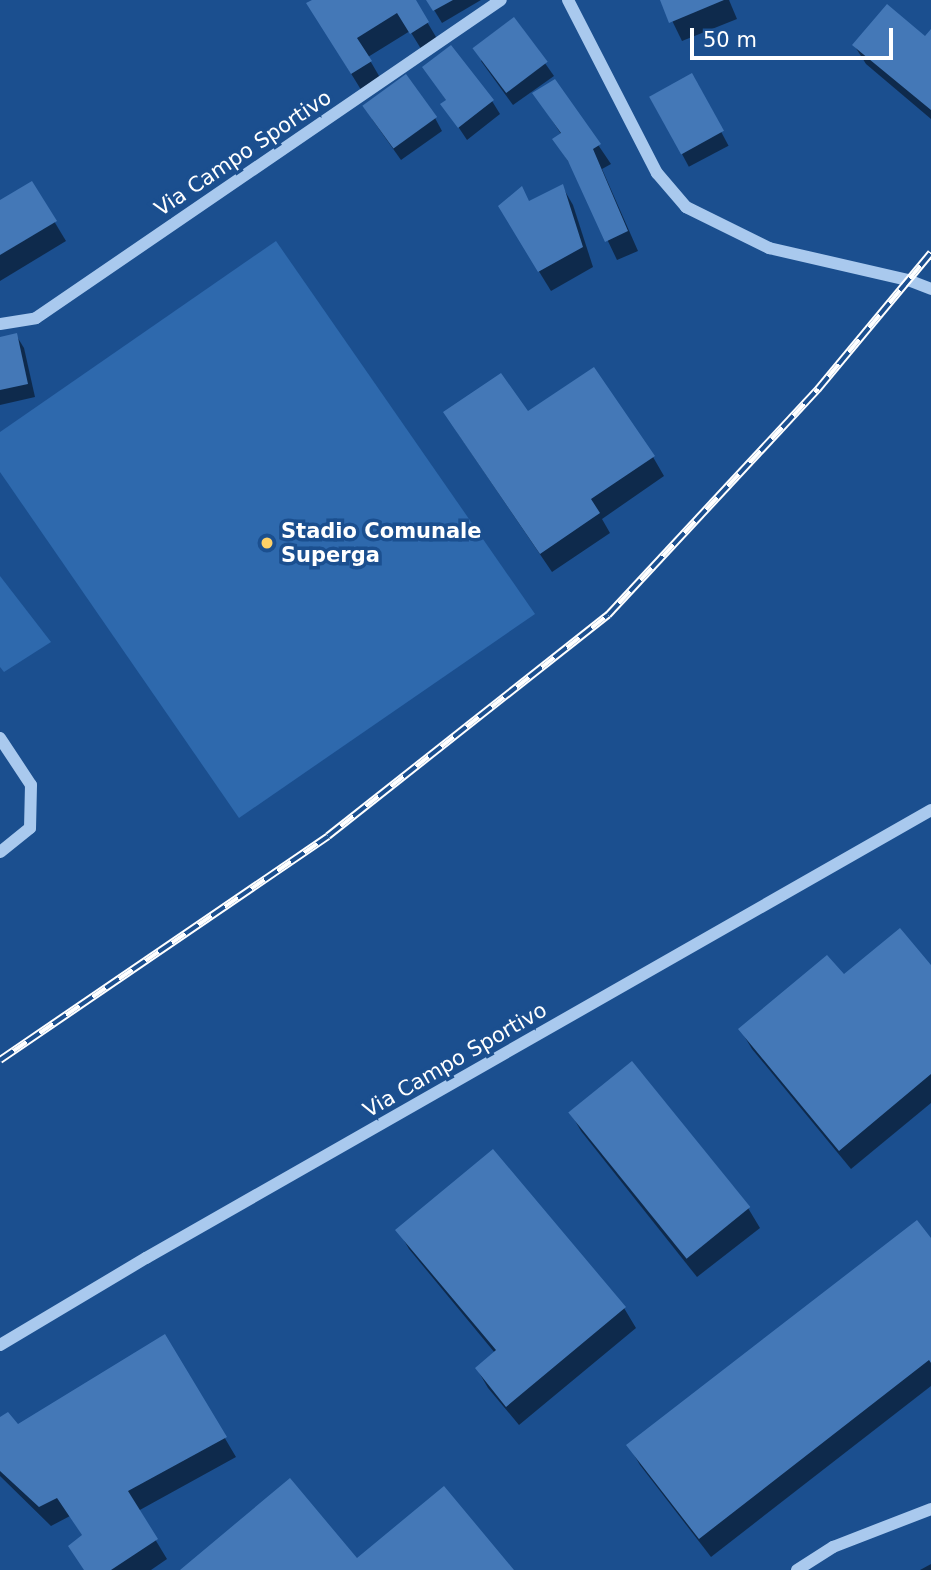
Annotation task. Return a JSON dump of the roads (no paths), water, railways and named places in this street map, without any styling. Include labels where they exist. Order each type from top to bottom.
[{"type":"street","name":"Via Campo Sportivo","points":[[0,324],[36,318],[501,0]]},
{"type":"street","points":[[568,0],[657,173],[687,207],[769,248],[908,280],[931,289]]},
{"type":"street","points":[[0,738],[32,785],[30,828],[0,852]]},
{"type":"street","name":"Via Campo Sportivo","points":[[0,1345],[158,1251],[931,810]]},
{"type":"street","points":[[797,1570],[833,1547],[931,1509]]},
{"type":"railway","points":[[0,1060],[328,836],[608,615],[818,389],[931,253]]},
{"type":"place","name":"Stadio Comunale Superga","points":[[267,543]]}]
